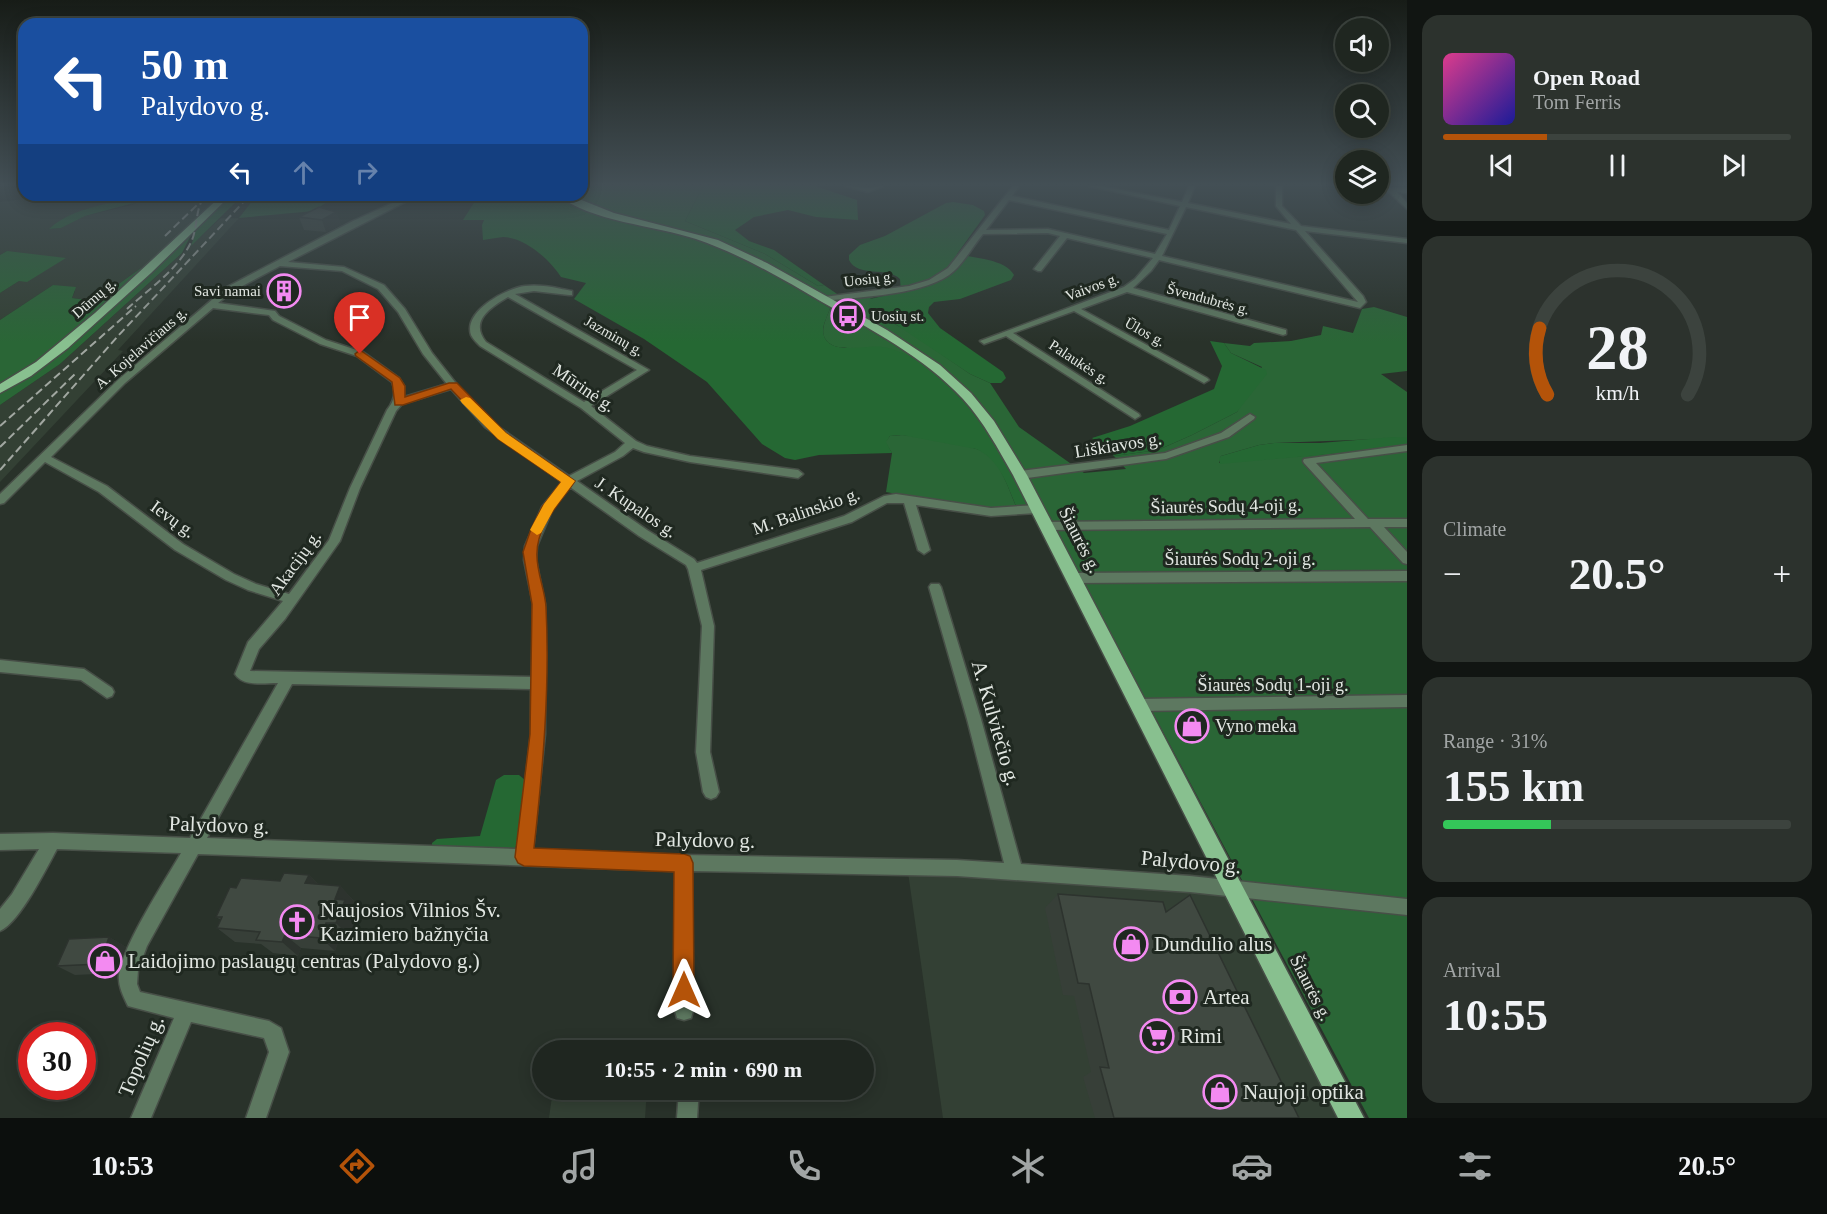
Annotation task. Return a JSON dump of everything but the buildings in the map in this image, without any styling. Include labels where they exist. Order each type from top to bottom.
[{"type":"main road","name":"Dūmų g.","points":[[0,389],[37,368],[60,349],[150,270],[182,238]]},
{"type":"main road","name":"Šiaurės g.","points":[[697,238],[719,244],[760,263],[908,348],[949,378],[984,416],[1020,475],[1351,1118]]},
{"type":"street","name":"A. Kojelavičiaus g.","points":[[0,500],[122,381],[237,284],[326,238]]},
{"type":"street","name":"Uosių g.","points":[[824,299],[909,288],[932,282],[951,270],[974,238]]},
{"type":"street","points":[[1038,270],[1063,238]]},
{"type":"street","points":[[1078,238],[1360,305],[1362,302],[1360,298],[1308,238]]},
{"type":"street","name":"Vaivos g.","points":[[984,341],[1128,289],[1140,280],[1157,257],[1167,238]]},
{"type":"street","points":[[1384,238],[1407,241]]},
{"type":"street","name":"J. Kupalos g.","points":[[277,262],[344,269],[381,287],[402,311],[428,354],[453,385],[502,436],[690,562],[694,568]]},
{"type":"street","name":"Mūrinė g.","points":[[569,293],[528,289],[509,294],[482,312],[473,328],[479,340],[584,406],[632,443],[670,456],[798,474]]},
{"type":"street","name":"Švendubrės g.","points":[[1128,289],[1283,332]]},
{"type":"street","name":"Jazminų g.","points":[[509,294],[644,370],[584,406]]},
{"type":"street","points":[[212,305],[267,311],[323,342],[360,354],[396,380],[399,386],[399,402],[453,385]]},
{"type":"street","name":"Ūlos g.","points":[[1074,308],[1204,380]]},
{"type":"street","name":"Palaukės g.","points":[[1007,333],[1135,416]]},
{"type":"street","name":"Akacijų g.","points":[[399,402],[392,410],[355,488],[334,541],[253,646],[241,672],[247,676],[288,678],[539,683]]},
{"type":"street","name":"Liškiavos g.","points":[[1020,475],[1166,456],[1225,435],[1250,417]]},
{"type":"street","points":[[524,857],[538,734],[538,595],[530,552],[537,529],[548,507],[569,481],[619,454],[632,443]]},
{"type":"street","points":[[1407,448],[1308,460],[1407,560]]},
{"type":"street","name":"Ievų g.","points":[[40,459],[47,459],[103,489],[178,547],[230,577],[252,587],[291,599]]},
{"type":"street","name":"M. Balinskio g.","points":[[694,568],[848,519],[884,500],[896,498],[991,512],[1037,509]]},
{"type":"street","points":[[909,500],[924,550]]},
{"type":"street","name":"Šiaurės Sodų 4-oji g.","points":[[1046,526],[1407,523]]},
{"type":"street","points":[[694,568],[708,626],[703,752],[711,792]]},
{"type":"street","name":"Šiaurės Sodų 2-oji g.","points":[[1073,578],[1407,576]]},
{"type":"street","name":"A. Kulviečio g.","points":[[935,587],[974,719],[1015,872]]},
{"type":"street","points":[[0,666],[84,675],[107,692]]},
{"type":"street","points":[[256,1118],[279,1052],[274,1035],[268,1030],[134,1000],[128,988],[127,975],[141,940],[288,678]]},
{"type":"street","name":"Šiaurės Sodų 1-oji g.","points":[[1139,705],[1213,702],[1313,704],[1407,701]]},
{"type":"street","points":[[0,922],[18,900],[53,841]]},
{"type":"street","name":"Palydovo g.","points":[[0,842],[53,841],[684,863],[957,868],[1233,888],[1407,907]]},
{"type":"street","points":[[684,863],[684,1011]]},
{"type":"street","name":"Topolių g.","points":[[141,1118],[185,1013]]},
{"type":"street","points":[[687,1118],[688,1100]]},
{"type":"shaded area","points":[[0,238],[178,238],[147,268],[141,268],[95,301],[72,298],[75,291],[53,285],[0,320],[0,293],[19,281],[7,251],[0,255]]},
{"type":"shaded area","points":[[199,238],[221,238],[118,350],[123,351],[0,482],[0,405],[60,364]]},
{"type":"shaded area","points":[[906,858],[1217,876],[1339,1118],[943,1118]]},
{"type":"shaded area","points":[[551,1100],[646,1100],[645,1118],[549,1118]]},
{"type":"green space","points":[[189,238],[182,253],[60,364],[0,405],[0,392],[46,366]]},
{"type":"green space","points":[[512,238],[692,238],[707,242],[775,275],[830,308],[823,330],[825,339],[831,344],[847,348],[893,349],[932,368],[962,399],[984,428],[1029,508],[1017,508],[997,466],[976,449],[902,435],[890,436],[886,442],[892,453],[819,455],[795,460],[785,458],[762,444],[707,382],[644,339],[574,299],[586,283],[561,277],[544,257],[520,241]]},
{"type":"green space","points":[[708,238],[727,238],[765,254],[818,286],[824,285],[843,298],[874,297],[870,299],[882,317],[909,332],[970,374],[990,383],[1019,427],[1084,473],[1126,469],[1114,456],[1158,450],[1237,412],[1262,367],[1231,353],[1224,343],[1250,346],[1254,343],[1291,341],[1321,335],[1323,326],[1353,333],[1362,309],[1374,307],[1407,317],[1407,371],[1381,374],[1407,392],[1407,438],[1274,443],[1221,456],[1219,463],[1407,447],[1407,1118],[1369,1118],[1027,477],[997,425],[975,396],[939,364],[919,350],[838,303],[727,245]]},
{"type":"green space","points":[[727,238],[745,238],[774,250],[824,285],[818,286],[765,254]]},
{"type":"green space","points":[[879,238],[968,238],[957,254],[997,262],[1010,270],[1014,275],[1011,280],[960,299],[934,302],[929,307],[928,313],[940,328],[1003,372],[1006,378],[1001,383],[990,383],[970,374],[868,306],[870,299],[901,292],[900,279],[888,273],[859,269],[853,265],[849,260],[849,255],[860,245]]},
{"type":"green space","points":[[7,251],[66,258],[27,282],[19,281],[0,293],[0,255]]},
{"type":"green space","points":[[141,268],[147,268],[45,356],[0,384],[0,320],[53,285],[76,287],[72,298],[95,301]]},
{"type":"green space","points":[[830,308],[883,336],[926,365],[878,350],[842,348],[829,343],[823,332]]},
{"type":"green space","points":[[1210,341],[1224,343],[1231,353],[1266,370],[1267,374],[1237,412],[1158,450],[1114,456],[1092,438],[1130,426],[1214,389],[1222,366]]},
{"type":"green space","points":[[902,435],[933,439],[988,454],[1001,472],[1017,508],[971,508],[886,492],[892,453],[885,442],[890,436]]},
{"type":"green space","points":[[1407,438],[1407,447],[1220,464],[1219,459],[1221,456],[1274,443],[1320,443]]},
{"type":"green space","points":[[504,775],[519,775],[525,780],[517,845],[514,849],[432,848],[432,843],[437,839],[480,836],[496,780]]},
{"type":"railway","points":[[127,309],[180,260],[192,238]]},
{"type":"railway","points":[[0,470],[118,336],[210,238]]},
{"type":"railway","points":[[0,426],[136,306]]},
{"type":"railway","points":[[0,447],[76,373]]},
{"type":"slow traffic","points":[[466,400],[502,436],[569,481],[548,507],[537,530]]},
{"type":"place","name":"Savi namai","points":[[284,291]]},
{"type":"place","name":"Uosių st.","points":[[848,316]]},
{"type":"place","name":"Vyno meka","points":[[1192,726]]},
{"type":"place","name":"Naujosios Vilnios Šv. Kazimiero bažnyčia","points":[[297,922]]},
{"type":"place","name":"Dundulio alus","points":[[1131,944]]},
{"type":"place","name":"Laidojimo paslaugų centras (Palydovo g.)","points":[[105,961]]},
{"type":"place","name":"Artea","points":[[1180,997]]},
{"type":"place","name":"Rimi","points":[[1157,1036]]},
{"type":"place","name":"Naujoji optika","points":[[1220,1092]]},
{"type":"route","points":[[360,354],[396,380],[399,386],[399,402],[453,385],[502,436],[569,481],[548,507],[537,529],[530,552],[539,604],[538,734],[524,857],[684,863],[684,990]]}]
